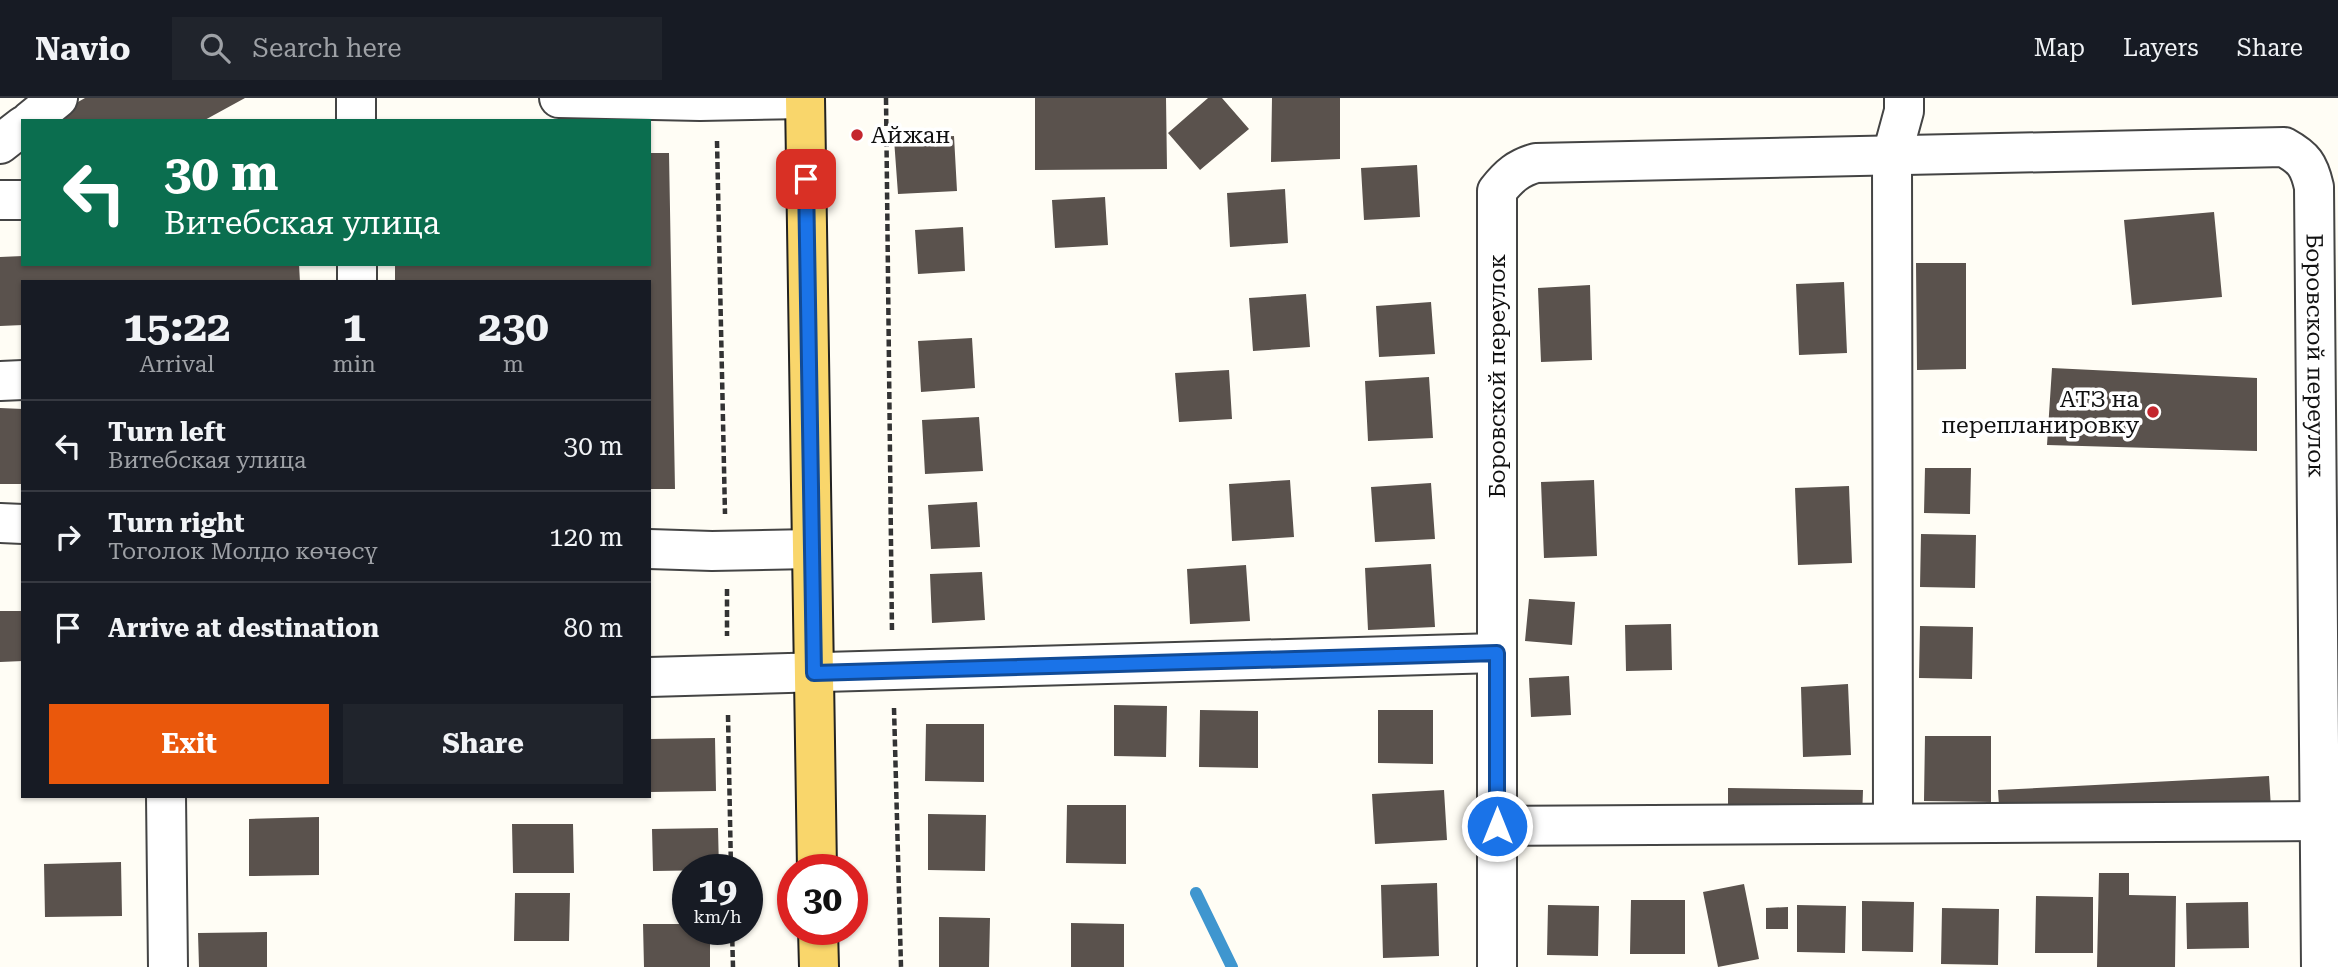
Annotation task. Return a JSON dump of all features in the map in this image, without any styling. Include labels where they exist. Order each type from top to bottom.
[{"type":"main road","points":[[804,99],[817,854]]},
{"type":"main road","points":[[818,945],[819,967]]},
{"type":"street","points":[[32,119],[58,98]]},
{"type":"street","points":[[356,98],[356,119]]},
{"type":"street","points":[[559,98],[700,102],[804,99]]},
{"type":"street","points":[[1893,823],[1892,155],[1905,98]]},
{"type":"street","points":[[0,144],[21,128]]},
{"type":"street","name":"Боровской переулок","points":[[1497,967],[1497,191],[1508,177],[1521,167],[1536,163],[2284,147],[2300,156],[2310,170],[2314,187],[2321,967]]},
{"type":"street","points":[[0,200],[21,200]]},
{"type":"street","points":[[0,381],[21,380]]},
{"type":"street","points":[[0,523],[21,524]]},
{"type":"street","points":[[651,549],[811,549]]},
{"type":"street","points":[[651,677],[1497,653]]},
{"type":"street","points":[[166,798],[168,967]]},
{"type":"street","points":[[1497,826],[2320,821]]},
{"type":"path","points":[[886,98],[893,670],[901,967]]},
{"type":"path","points":[[716,100],[731,854]]},
{"type":"path","points":[[732,945],[733,967]]},
{"type":"building","points":[[85,98],[245,98],[207,119],[66,119],[62,111]]},
{"type":"building","points":[[1035,98],[1166,98],[1167,169],[1035,170]]},
{"type":"building","points":[[1208,98],[1222,98],[1249,129],[1200,170],[1168,133]]},
{"type":"building","points":[[1272,98],[1340,98],[1340,159],[1271,162]]},
{"type":"building","points":[[954,136],[957,191],[898,194],[894,139]]},
{"type":"building","points":[[651,153],[669,153],[675,489],[651,489],[651,280],[395,280],[395,266],[651,266]]},
{"type":"building","points":[[1417,165],[1420,217],[1364,220],[1361,168]]},
{"type":"building","points":[[1285,189],[1288,243],[1230,247],[1227,193]]},
{"type":"building","points":[[1105,197],[1108,245],[1055,248],[1052,200]]},
{"type":"building","points":[[2214,212],[2222,297],[2132,305],[2124,220]]},
{"type":"building","points":[[963,227],[965,271],[918,274],[915,230]]},
{"type":"building","points":[[21,256],[21,266],[299,266],[300,280],[21,280],[21,325],[0,326],[0,257]]},
{"type":"building","points":[[1916,263],[1966,263],[1966,369],[1917,370]]},
{"type":"building","points":[[1844,282],[1847,353],[1799,355],[1796,284]]},
{"type":"building","points":[[1590,285],[1592,360],[1541,362],[1538,288]]},
{"type":"building","points":[[1306,294],[1310,347],[1253,351],[1249,298]]},
{"type":"building","points":[[1431,302],[1435,354],[1379,357],[1376,306]]},
{"type":"building","points":[[972,338],[975,388],[921,392],[918,341]]},
{"type":"building","name":"АТЗ на перепланировку","points":[[2052,368],[2257,378],[2257,451],[2047,445]]},
{"type":"building","points":[[1229,370],[1232,419],[1179,422],[1175,373]]},
{"type":"building","points":[[1429,377],[1433,438],[1368,441],[1365,381]]},
{"type":"building","points":[[0,408],[21,409],[21,484],[0,484]]},
{"type":"building","points":[[979,417],[983,471],[925,474],[922,420]]},
{"type":"building","points":[[1925,468],[1971,468],[1970,514],[1924,513]]},
{"type":"building","points":[[1290,480],[1294,537],[1232,541],[1229,484]]},
{"type":"building","points":[[1594,480],[1597,556],[1544,558],[1541,482]]},
{"type":"building","points":[[1431,483],[1435,539],[1375,542],[1371,487]]},
{"type":"building","points":[[1849,486],[1852,563],[1798,565],[1795,488]]},
{"type":"building","points":[[977,502],[980,547],[931,549],[928,505]]},
{"type":"building","points":[[1921,534],[1976,535],[1975,588],[1920,587]]},
{"type":"building","points":[[1431,564],[1435,627],[1368,630],[1365,568]]},
{"type":"building","points":[[1246,565],[1250,621],[1190,624],[1187,569]]},
{"type":"building","points":[[982,572],[985,620],[932,623],[930,574]]},
{"type":"building","points":[[1529,599],[1575,602],[1572,645],[1525,641]]},
{"type":"building","points":[[0,611],[21,611],[21,661],[0,662]]},
{"type":"building","points":[[1671,624],[1672,670],[1626,671],[1625,625]]},
{"type":"building","points":[[1920,626],[1973,627],[1972,679],[1919,678]]},
{"type":"building","points":[[1569,676],[1571,715],[1531,717],[1529,678]]},
{"type":"building","points":[[1848,684],[1851,755],[1803,757],[1801,687]]},
{"type":"building","points":[[1114,705],[1167,706],[1166,757],[1114,756]]},
{"type":"building","points":[[1200,710],[1258,711],[1258,768],[1199,767]]},
{"type":"building","points":[[1378,710],[1433,710],[1433,764],[1378,763]]},
{"type":"building","points":[[926,724],[984,724],[984,782],[925,781]]},
{"type":"building","points":[[1925,736],[1991,736],[1991,802],[1924,801]]},
{"type":"building","points":[[715,738],[716,791],[651,792],[651,739]]},
{"type":"building","points":[[2269,776],[2271,808],[2000,822],[1998,790]]},
{"type":"building","points":[[1728,788],[1863,790],[1862,819],[1728,817]]},
{"type":"building","points":[[1444,790],[1447,840],[1375,844],[1372,794]]},
{"type":"building","points":[[1067,805],[1126,805],[1126,864],[1066,863]]},
{"type":"building","points":[[928,814],[986,815],[985,871],[928,870]]},
{"type":"building","points":[[319,817],[319,875],[249,876],[249,819]]},
{"type":"building","points":[[512,824],[573,824],[574,873],[513,873]]},
{"type":"building","points":[[718,828],[719,854],[672,854],[672,871],[653,871],[652,829]]},
{"type":"building","points":[[121,862],[122,916],[45,917],[44,864]]},
{"type":"building","points":[[2099,873],[2129,873],[2129,895],[2176,896],[2175,967],[2097,967]]},
{"type":"building","points":[[1437,883],[1439,956],[1383,958],[1381,885]]},
{"type":"building","points":[[1744,884],[1759,959],[1718,967],[1703,892]]},
{"type":"building","points":[[515,893],[570,893],[569,941],[514,941]]},
{"type":"building","points":[[2036,896],[2093,897],[2093,953],[2035,953]]},
{"type":"building","points":[[1631,900],[1685,900],[1685,954],[1630,954]]},
{"type":"building","points":[[1862,901],[1914,902],[1913,952],[1862,951]]},
{"type":"building","points":[[2248,902],[2249,948],[2187,949],[2186,903]]},
{"type":"building","points":[[1548,905],[1599,906],[1598,956],[1547,955]]},
{"type":"building","points":[[1797,905],[1846,906],[1845,953],[1797,952]]},
{"type":"building","points":[[1788,907],[1788,929],[1766,929],[1766,908]]},
{"type":"building","points":[[1942,908],[1999,909],[1998,965],[1941,964]]},
{"type":"building","points":[[939,917],[990,918],[989,967],[939,967]]},
{"type":"building","points":[[1071,923],[1124,924],[1124,967],[1071,967]]},
{"type":"building","points":[[643,924],[672,924],[672,945],[710,945],[710,967],[644,967]]},
{"type":"building","points":[[267,932],[267,967],[199,967],[198,933]]},
{"type":"waterway","points":[[1196,893],[1232,967]]},
{"type":"place","name":"Айжан","points":[[857,135]]},
{"type":"place","name":"АТЗ на перепланировку","points":[[2153,412]]},
{"type":"route","points":[[806,179],[814,673],[1497,653],[1497,826]]}]
